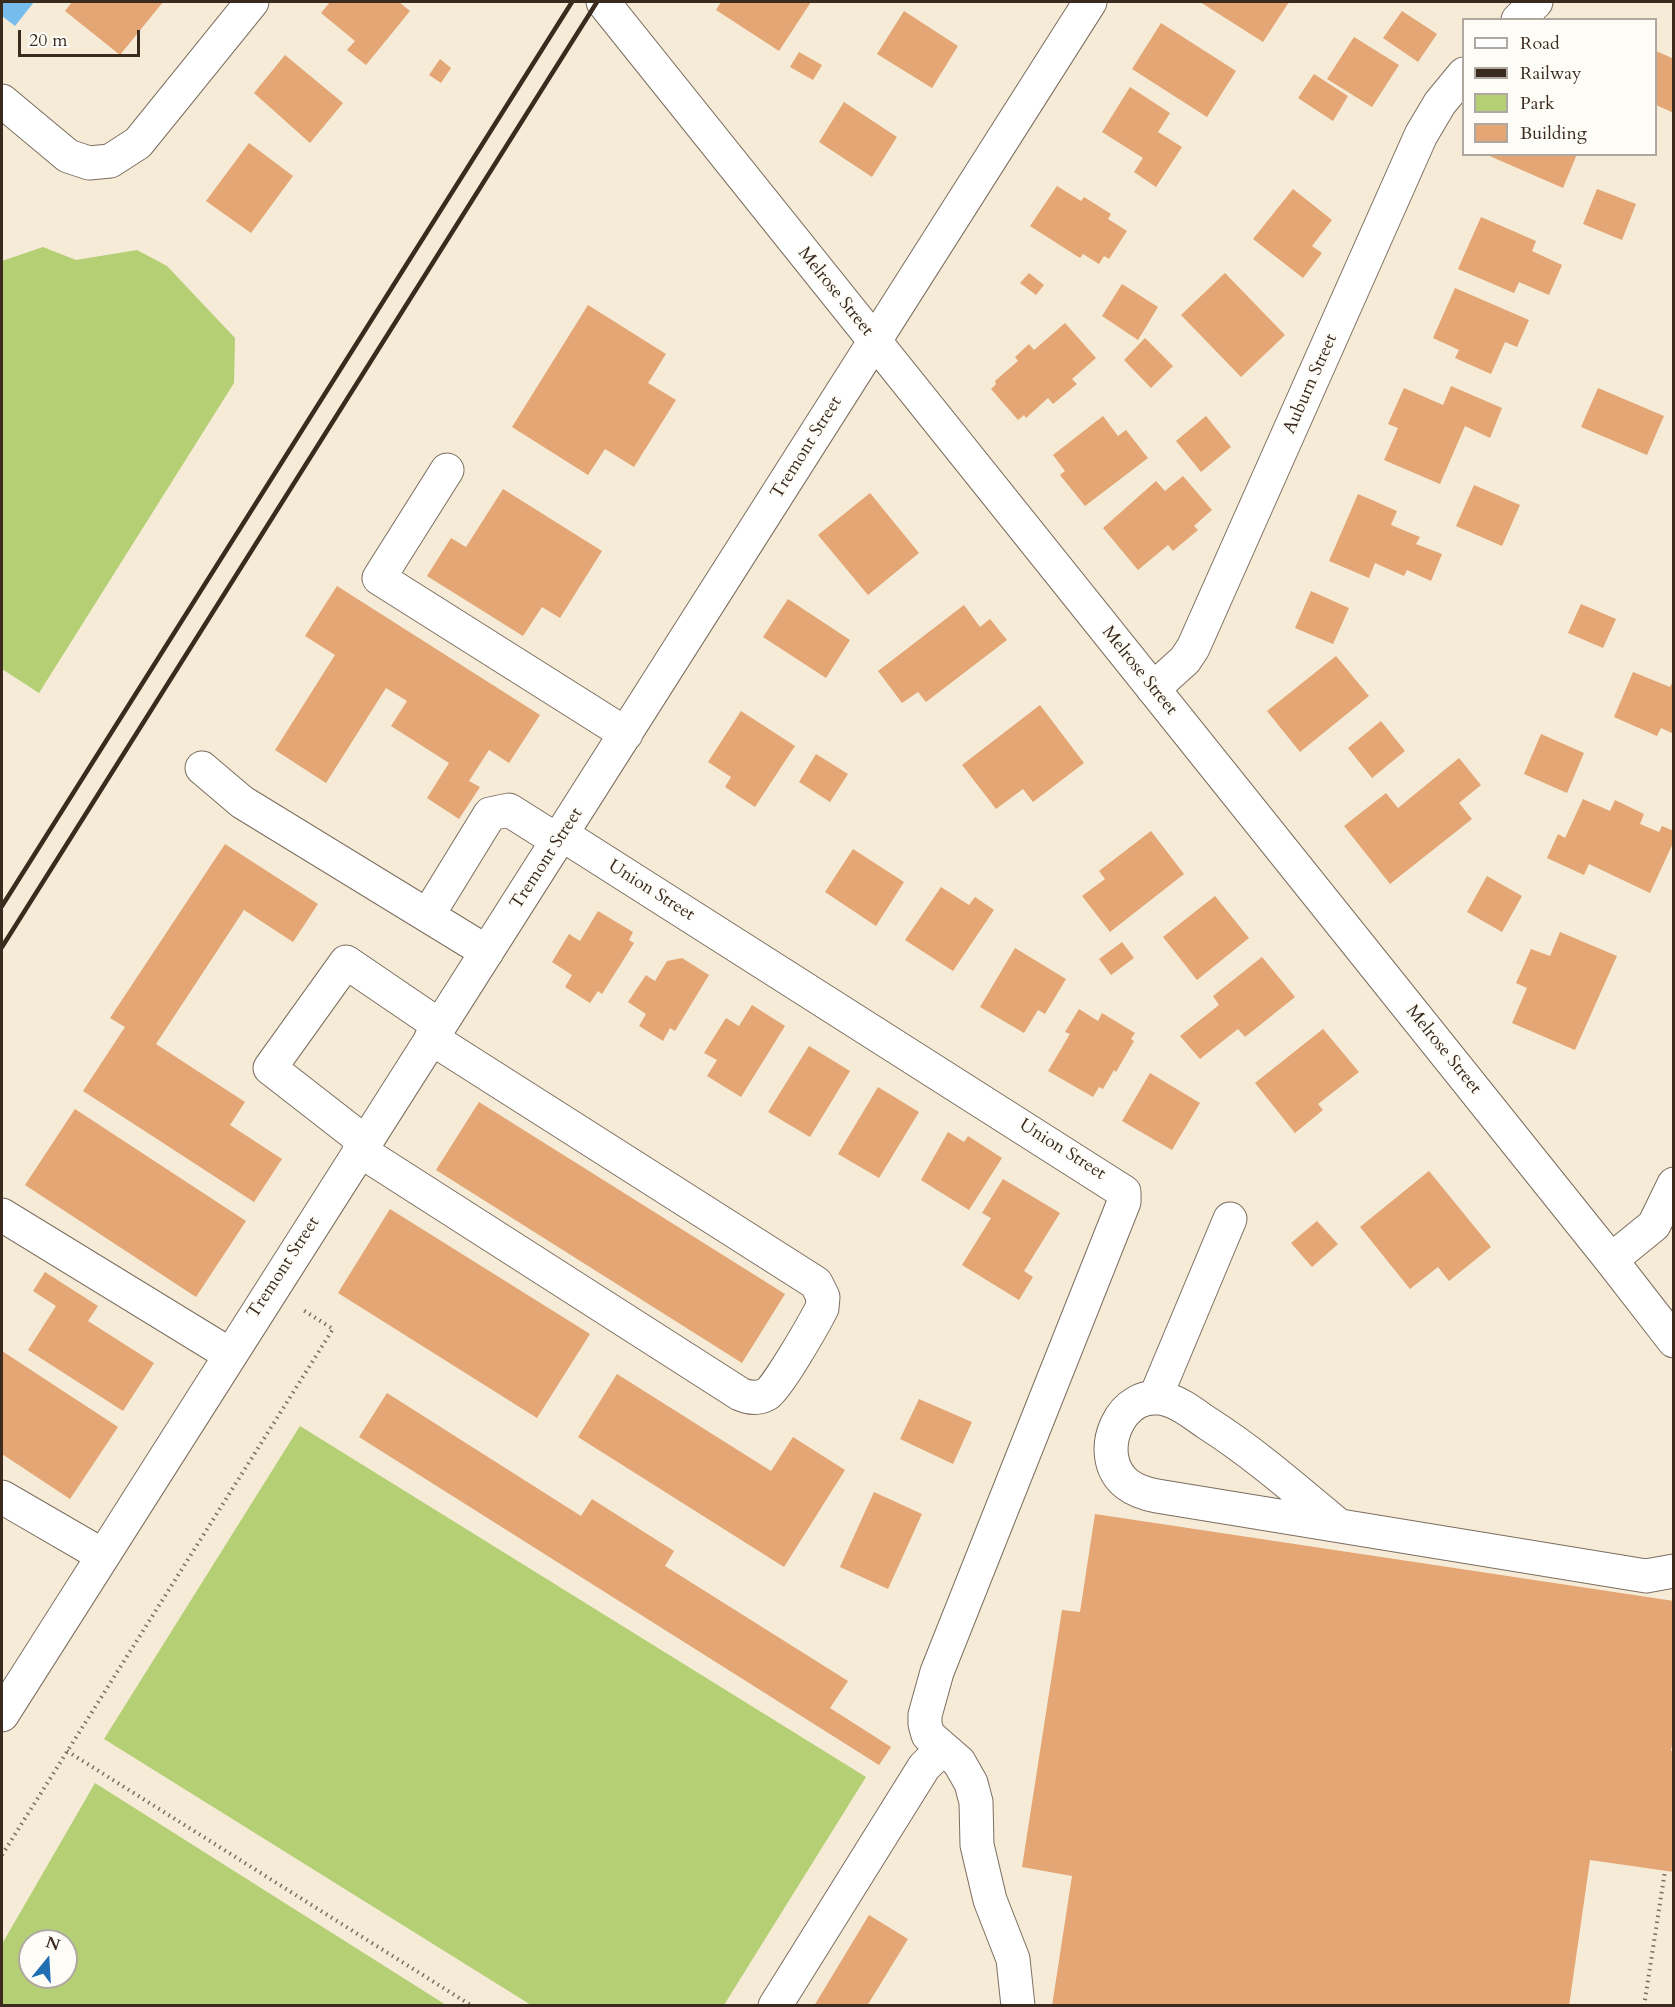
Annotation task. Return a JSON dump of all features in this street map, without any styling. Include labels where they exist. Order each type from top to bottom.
[{"type":"street","points":[[2,100],[68,156],[89,163],[110,161],[138,143],[252,2]]},
{"type":"street","name":"Melrose Street","points":[[603,2],[1674,1341]]},
{"type":"street","name":"Tremont Street","points":[[2,1712],[271,1288],[561,838],[1090,2]]},
{"type":"street","points":[[1520,18],[1536,2]]},
{"type":"street","name":"Auburn Street","points":[[1153,689],[1185,660],[1193,648],[1421,135],[1436,108],[1462,76]]},
{"type":"street","points":[[447,470],[379,578],[626,734]]},
{"type":"street","points":[[202,768],[242,802],[487,952]]},
{"type":"street","points":[[428,915],[490,814],[509,810],[561,838]]},
{"type":"street","name":"Union Street","points":[[561,838],[1124,1192],[1124,1202],[937,1672],[925,1715],[925,1724],[928,1735],[942,1749]]},
{"type":"street","points":[[346,963],[436,1032],[816,1283],[823,1297],[822,1308],[774,1386],[761,1396],[750,1398],[740,1394],[362,1146],[270,1068],[346,963]]},
{"type":"street","points":[[1611,1260],[1654,1225],[1674,1184]]},
{"type":"street","points":[[2,1215],[229,1354]]},
{"type":"street","points":[[1155,1398],[1230,1219]]},
{"type":"street","points":[[1338,1525],[1251,1451],[1178,1404],[1155,1398],[1131,1405],[1122,1414],[1111,1441],[1111,1457],[1116,1471],[1126,1484],[1157,1496],[1646,1576],[1674,1571]]},
{"type":"street","points":[[2,1497],[102,1555]]},
{"type":"street","points":[[775,2006],[924,1767],[942,1749],[959,1762],[971,1783],[976,1803],[977,1845],[990,1900],[1013,1959],[1018,2006]]},
{"type":"path","points":[[2,1855],[333,1329],[271,1288]]},
{"type":"path","points":[[67,1751],[472,2006]]},
{"type":"path","points":[[1644,2006],[1665,1871]]},
{"type":"green space","points":[[43,247],[76,260],[137,250],[167,266],[235,338],[234,383],[39,693],[2,669],[2,261]]},
{"type":"green space","points":[[300,1426],[866,1777],[724,2005],[531,2005],[104,1739]]},
{"type":"green space","points":[[95,1783],[446,2005],[2,2005],[2,1944]]},
{"type":"water","points":[[2,2],[34,2],[15,26],[2,16]]},
{"type":"building","points":[[72,2],[163,2],[120,55],[65,11]]},
{"type":"building","points":[[330,2],[399,2],[410,11],[366,65],[347,50],[355,41],[321,13]]},
{"type":"building","points":[[721,2],[811,2],[779,51],[716,10]]},
{"type":"building","points":[[1200,2],[1289,2],[1263,42]]},
{"type":"building","points":[[904,11],[958,46],[932,88],[877,54]]},
{"type":"building","points":[[1402,11],[1437,34],[1418,62],[1383,38]]},
{"type":"building","points":[[1161,23],[1236,71],[1207,117],[1132,69]]},
{"type":"building","points":[[1354,37],[1399,65],[1372,107],[1327,79]]},
{"type":"building","points":[[1657,51],[1674,59],[1674,113],[1657,105]]},
{"type":"building","points":[[799,52],[822,65],[813,80],[790,67]]},
{"type":"building","points":[[285,55],[343,103],[310,143],[254,93]]},
{"type":"building","points":[[440,59],[451,68],[441,83],[429,75]]},
{"type":"building","points":[[1314,74],[1348,96],[1333,121],[1298,98]]},
{"type":"building","points":[[1130,87],[1170,113],[1158,132],[1182,147],[1156,187],[1134,172],[1143,158],[1102,132]]},
{"type":"building","points":[[844,102],[897,137],[872,177],[819,142]]},
{"type":"building","points":[[249,143],[293,176],[251,233],[206,201]]},
{"type":"building","points":[[1490,156],[1576,156],[1563,188]]},
{"type":"building","points":[[1057,186],[1081,201],[1084,197],[1111,214],[1108,219],[1127,231],[1109,259],[1104,256],[1099,264],[1083,254],[1080,258],[1030,226]]},
{"type":"building","points":[[1293,189],[1332,220],[1312,246],[1322,253],[1303,278],[1253,239]]},
{"type":"building","points":[[1597,189],[1636,204],[1622,240],[1583,224]]},
{"type":"building","points":[[1481,217],[1536,241],[1532,251],[1562,265],[1549,295],[1519,282],[1514,293],[1458,269]]},
{"type":"building","points":[[1029,273],[1044,285],[1036,295],[1020,283]]},
{"type":"building","points":[[1225,273],[1285,335],[1241,377],[1181,315]]},
{"type":"building","points":[[1122,284],[1158,307],[1138,340],[1102,316]]},
{"type":"building","points":[[1455,288],[1529,320],[1517,347],[1505,342],[1491,374],[1455,358],[1459,350],[1433,338]]},
{"type":"building","points":[[588,305],[666,354],[648,383],[676,400],[634,467],[605,449],[588,475],[512,427]]},
{"type":"building","points":[[1065,323],[1096,358],[1072,379],[1077,384],[1053,404],[1048,398],[1026,418],[1024,415],[1018,420],[991,389],[996,384],[995,381],[1018,361],[1015,357],[1029,344],[1034,350]]},
{"type":"building","points":[[1145,338],[1173,366],[1151,388],[1124,360]]},
{"type":"building","points":[[1451,386],[1502,408],[1490,438],[1465,426],[1440,484],[1384,460],[1398,428],[1388,424],[1404,388],[1443,405]]},
{"type":"building","points":[[1598,388],[1664,416],[1647,455],[1581,427]]},
{"type":"building","points":[[1103,416],[1118,436],[1126,430],[1148,458],[1085,506],[1060,475],[1065,471],[1053,455]]},
{"type":"building","points":[[1206,416],[1231,447],[1201,472],[1176,441]]},
{"type":"building","points":[[1183,476],[1212,510],[1194,526],[1198,530],[1173,551],[1168,545],[1138,570],[1103,528],[1156,481],[1165,491]]},
{"type":"building","points":[[1474,485],[1520,505],[1502,546],[1456,526]]},
{"type":"building","points":[[503,489],[602,551],[560,618],[542,607],[523,636],[427,576],[451,538],[466,547]]},
{"type":"building","points":[[870,493],[919,553],[868,595],[818,535]]},
{"type":"building","points":[[1358,494],[1397,511],[1391,525],[1420,537],[1416,544],[1442,554],[1431,581],[1407,570],[1404,576],[1375,563],[1369,578],[1329,561]]},
{"type":"building","points":[[337,586],[540,715],[509,763],[489,750],[469,781],[480,787],[459,819],[427,798],[449,763],[391,726],[407,701],[386,688],[326,783],[275,750],[335,655],[305,636]]},
{"type":"building","points":[[1311,591],[1349,608],[1333,644],[1295,628]]},
{"type":"building","points":[[788,599],[850,640],[826,678],[763,637]]},
{"type":"building","points":[[1581,604],[1616,619],[1603,648],[1568,633]]},
{"type":"building","points":[[964,605],[980,627],[990,619],[1007,640],[926,702],[918,692],[902,703],[878,671]]},
{"type":"building","points":[[1336,656],[1369,696],[1300,752],[1267,711]]},
{"type":"building","points":[[1633,672],[1670,687],[1674,679],[1674,734],[1661,728],[1657,736],[1614,717]]},
{"type":"building","points":[[1040,705],[1084,763],[1033,802],[1023,789],[996,809],[962,765]]},
{"type":"building","points":[[741,711],[795,746],[755,807],[725,787],[731,777],[708,762]]},
{"type":"building","points":[[1381,721],[1405,751],[1372,778],[1348,748]]},
{"type":"building","points":[[1541,734],[1584,753],[1567,793],[1524,774]]},
{"type":"building","points":[[816,754],[848,774],[830,802],[799,782]]},
{"type":"building","points":[[1459,758],[1481,785],[1459,803],[1472,819],[1390,884],[1344,826],[1386,793],[1398,808]]},
{"type":"building","points":[[1583,799],[1610,811],[1615,800],[1644,814],[1640,824],[1659,832],[1662,826],[1674,831],[1674,841],[1650,893],[1589,864],[1584,875],[1547,858],[1558,834],[1565,838]]},
{"type":"building","points":[[1151,831],[1184,874],[1110,932],[1082,896],[1105,879],[1099,871]]},
{"type":"building","points":[[225,844],[318,904],[293,942],[244,910],[156,1044],[245,1102],[230,1125],[282,1159],[254,1202],[83,1091],[125,1027],[110,1018]]},
{"type":"building","points":[[853,849],[904,882],[876,926],[825,892]]},
{"type":"building","points":[[1487,876],[1522,896],[1502,932],[1467,912]]},
{"type":"building","points":[[941,887],[969,905],[975,897],[994,910],[953,971],[905,940]]},
{"type":"building","points":[[1215,896],[1249,938],[1197,980],[1163,937]]},
{"type":"building","points":[[598,911],[633,932],[629,940],[634,943],[602,994],[598,991],[590,1003],[565,987],[572,975],[552,962],[569,934],[580,941]]},
{"type":"building","points":[[1560,932],[1617,956],[1575,1050],[1512,1023],[1527,988],[1516,983],[1531,949],[1550,956]]},
{"type":"building","points":[[1122,942],[1134,958],[1111,975],[1099,959]]},
{"type":"building","points":[[1015,948],[1066,979],[1045,1014],[1038,1010],[1024,1033],[980,1007]]},
{"type":"building","points":[[1262,957],[1295,997],[1245,1037],[1238,1029],[1200,1059],[1180,1036],[1219,1005],[1213,996]]},
{"type":"building","points":[[682,958],[709,975],[675,1031],[670,1028],[663,1041],[639,1026],[646,1014],[628,1002],[646,975],[655,981],[667,961]]},
{"type":"building","points":[[752,1005],[785,1026],[741,1097],[707,1076],[717,1060],[704,1053],[726,1018],[739,1026]]},
{"type":"building","points":[[1079,1009],[1098,1021],[1102,1013],[1135,1033],[1131,1039],[1134,1041],[1116,1072],[1114,1070],[1103,1089],[1099,1087],[1093,1097],[1048,1071],[1070,1034],[1065,1032]]},
{"type":"building","points":[[1323,1029],[1359,1072],[1318,1104],[1323,1110],[1295,1133],[1255,1083]]},
{"type":"building","points":[[809,1046],[850,1071],[810,1137],[768,1112]]},
{"type":"building","points":[[1150,1073],[1200,1103],[1172,1150],[1122,1121]]},
{"type":"building","points":[[878,1087],[919,1112],[879,1178],[838,1154]]},
{"type":"building","points":[[479,1102],[785,1294],[742,1363],[436,1170]]},
{"type":"building","points":[[75,1109],[246,1221],[196,1297],[25,1185]]},
{"type":"building","points":[[948,1132],[964,1142],[968,1136],[1002,1158],[969,1210],[921,1180]]},
{"type":"building","points":[[1429,1171],[1491,1247],[1449,1281],[1438,1267],[1410,1289],[1360,1227]]},
{"type":"building","points":[[1003,1179],[1060,1213],[1024,1271],[1033,1277],[1019,1300],[962,1265],[991,1218],[982,1213]]},
{"type":"building","points":[[390,1209],[590,1334],[537,1418],[338,1293]]},
{"type":"building","points":[[1317,1221],[1338,1244],[1312,1267],[1291,1243]]},
{"type":"building","points":[[45,1272],[98,1306],[88,1321],[154,1363],[123,1411],[28,1350],[56,1306],[33,1291]]},
{"type":"building","points":[[2,1351],[118,1427],[70,1499],[2,1454]]},
{"type":"building","points":[[617,1374],[771,1471],[793,1437],[845,1470],[784,1567],[578,1437]]},
{"type":"building","points":[[387,1393],[581,1516],[592,1499],[674,1551],[665,1566],[848,1681],[830,1708],[891,1747],[879,1765],[359,1437]]},
{"type":"building","points":[[919,1399],[972,1422],[953,1464],[900,1439]]},
{"type":"building","points":[[874,1492],[922,1514],[888,1589],[840,1567]]},
{"type":"building","points":[[1095,1514],[1674,1601],[1674,1734],[1671,1751],[1674,1751],[1674,1872],[1590,1860],[1569,2006],[1052,2006],[1072,1876],[1022,1867],[1062,1610],[1080,1612]]},
{"type":"building","points":[[869,1915],[908,1939],[867,2006],[814,2006]]},
{"type":"railway","points":[[2,906],[572,2]]},
{"type":"railway","points":[[2,947],[597,2]]}]
